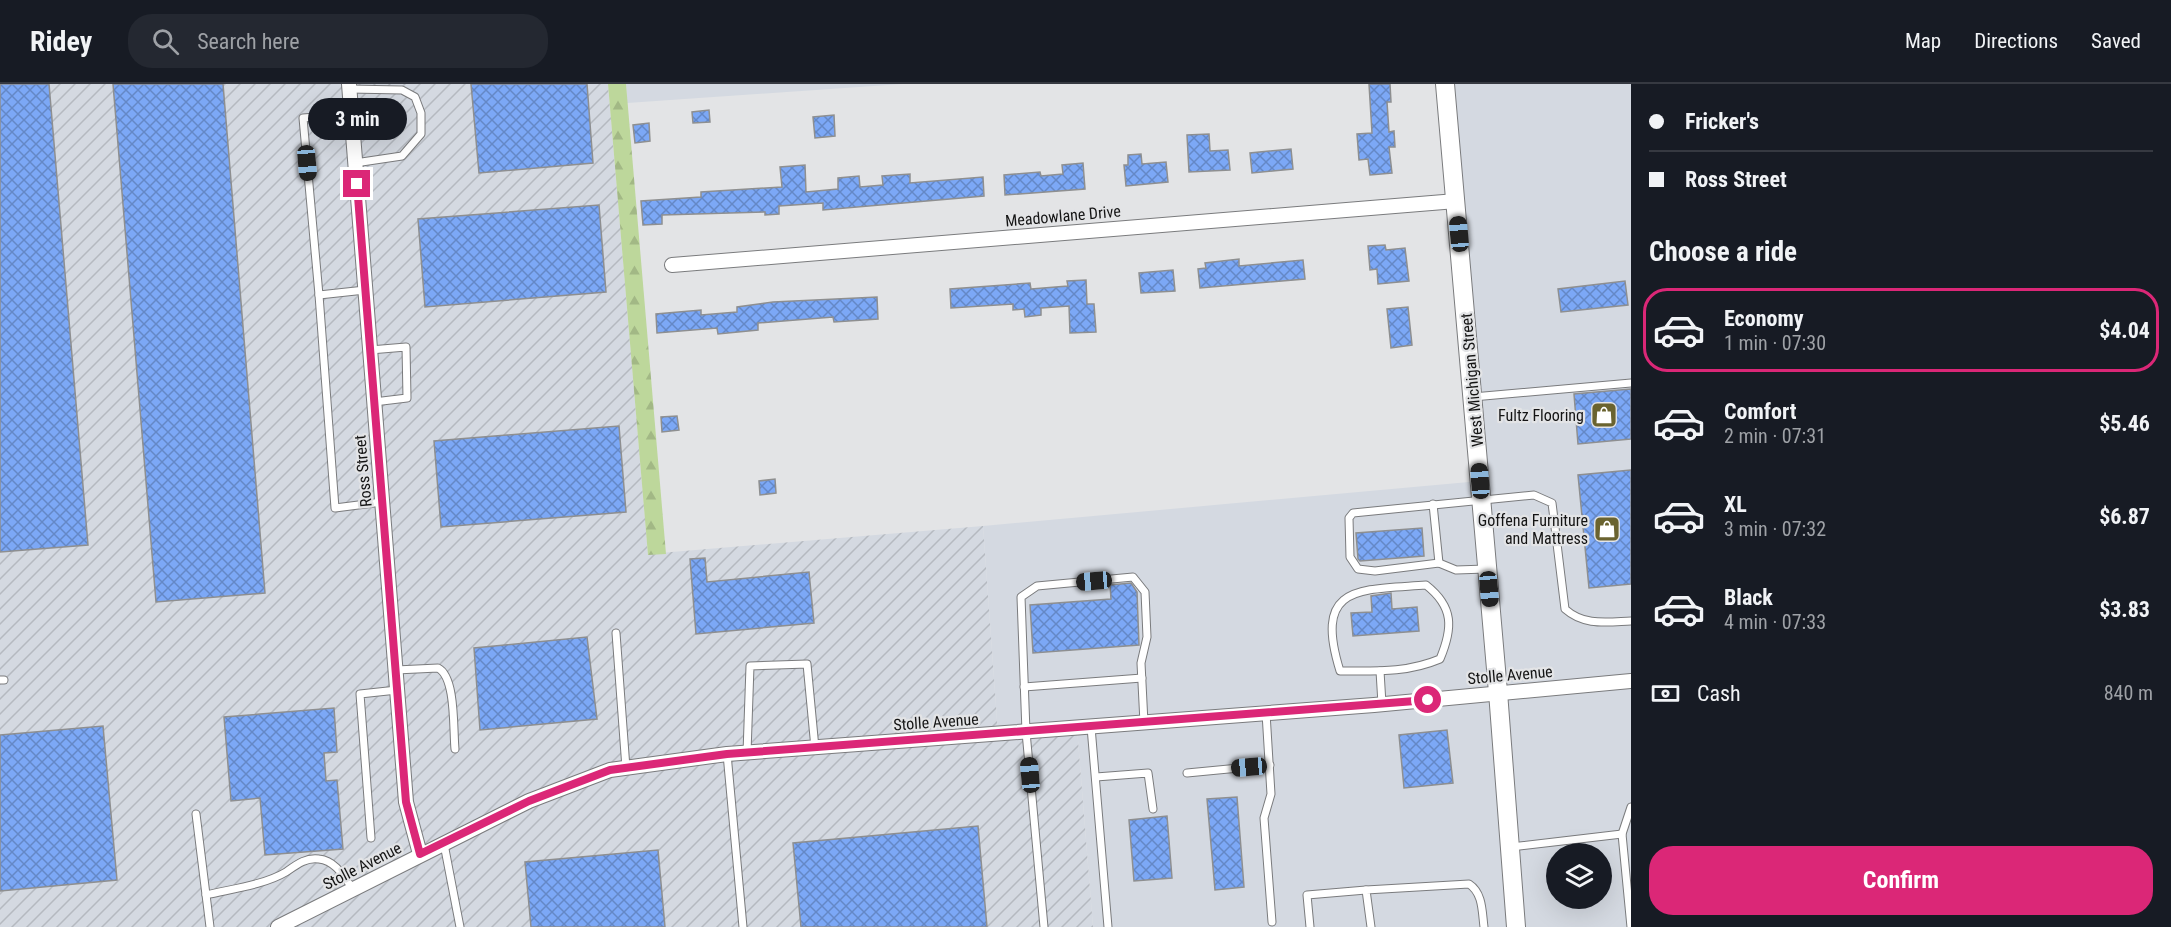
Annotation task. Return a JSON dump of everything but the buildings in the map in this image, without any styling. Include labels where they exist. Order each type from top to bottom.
[{"type":"main road","name":"West Michigan Street","points":[[1445,84],[1488,569],[1516,927]]},
{"type":"street","name":"Ross Street","points":[[349,86],[406,802],[420,854]]},
{"type":"street","name":"Meadowlane Drive","points":[[672,264],[1456,201]]},
{"type":"street","name":"Stolle Avenue","points":[[278,927],[529,801],[610,770],[727,754],[1382,704],[1631,681]]},
{"type":"lane","points":[[349,86],[402,90],[415,97],[421,113],[421,134],[402,156],[355,163]]},
{"type":"lane","points":[[351,114],[303,118],[335,508],[382,502]]},
{"type":"lane","points":[[319,295],[365,290]]},
{"type":"lane","points":[[370,350],[406,347],[406,399],[374,402]]},
{"type":"lane","points":[[1473,397],[1631,383]]},
{"type":"lane","points":[[1488,569],[1456,570],[1439,563],[1375,571],[1358,569],[1350,557],[1347,537],[1348,518],[1353,513],[1534,495],[1552,503],[1564,609],[1574,618],[1595,623],[1631,621]]},
{"type":"lane","points":[[1433,504],[1439,563]]},
{"type":"lane","points":[[1044,927],[1026,732],[1021,597],[1036,586],[1133,577],[1145,591],[1147,637],[1141,663],[1144,723]]},
{"type":"lane","points":[[1426,585],[1441,597],[1447,611],[1449,638],[1440,659],[1418,668],[1380,671],[1340,671],[1333,648],[1332,623],[1340,603],[1357,590],[1426,585]]},
{"type":"lane","points":[[616,633],[626,768]]},
{"type":"lane","points":[[747,753],[750,666],[807,664],[815,748]]},
{"type":"lane","points":[[396,670],[438,668],[443,670],[449,681],[455,749]]},
{"type":"lane","points":[[1380,671],[1382,704]]},
{"type":"lane","points":[[1024,687],[1142,678]]},
{"type":"lane","points":[[371,838],[360,694],[398,690]]},
{"type":"lane","points":[[1266,713],[1272,794],[1263,818],[1272,922]]},
{"type":"lane","points":[[1091,727],[1108,927]]},
{"type":"lane","points":[[727,754],[743,927]]},
{"type":"lane","points":[[1187,773],[1270,765]]},
{"type":"lane","points":[[1096,777],[1148,773],[1153,809]]},
{"type":"lane","points":[[1631,807],[1622,834],[1629,887],[1631,927]]},
{"type":"lane","points":[[196,814],[210,927]]},
{"type":"lane","points":[[1510,848],[1622,834]]},
{"type":"lane","points":[[444,843],[460,927]]},
{"type":"lane","points":[[206,895],[262,881],[284,873],[308,859],[318,858],[337,868],[352,889]]},
{"type":"lane","points":[[1310,927],[1307,895],[1468,884],[1475,888],[1480,898],[1484,927]]},
{"type":"lane","points":[[1366,890],[1371,927]]},
{"type":"shaded area","points":[[0,84],[608,84],[648,554],[983,526],[998,734],[1077,728],[1093,927],[0,927]]},
{"type":"shaded area","points":[[626,84],[902,84],[627,103]]},
{"type":"shaded area","points":[[1445,84],[1631,84],[1631,927],[1093,927],[1077,728],[998,734],[983,526],[1480,481]]},
{"type":"green space","points":[[608,84],[626,84],[666,554],[648,555]]},
{"type":"place","name":"Fultz Flooring","points":[[1604,415]]},
{"type":"place","name":"Goffena Furniture and Mattress","points":[[1607,529]]},
{"type":"route","points":[[357,184],[406,802],[420,854],[529,801],[610,770],[727,754],[1428,700]]}]
